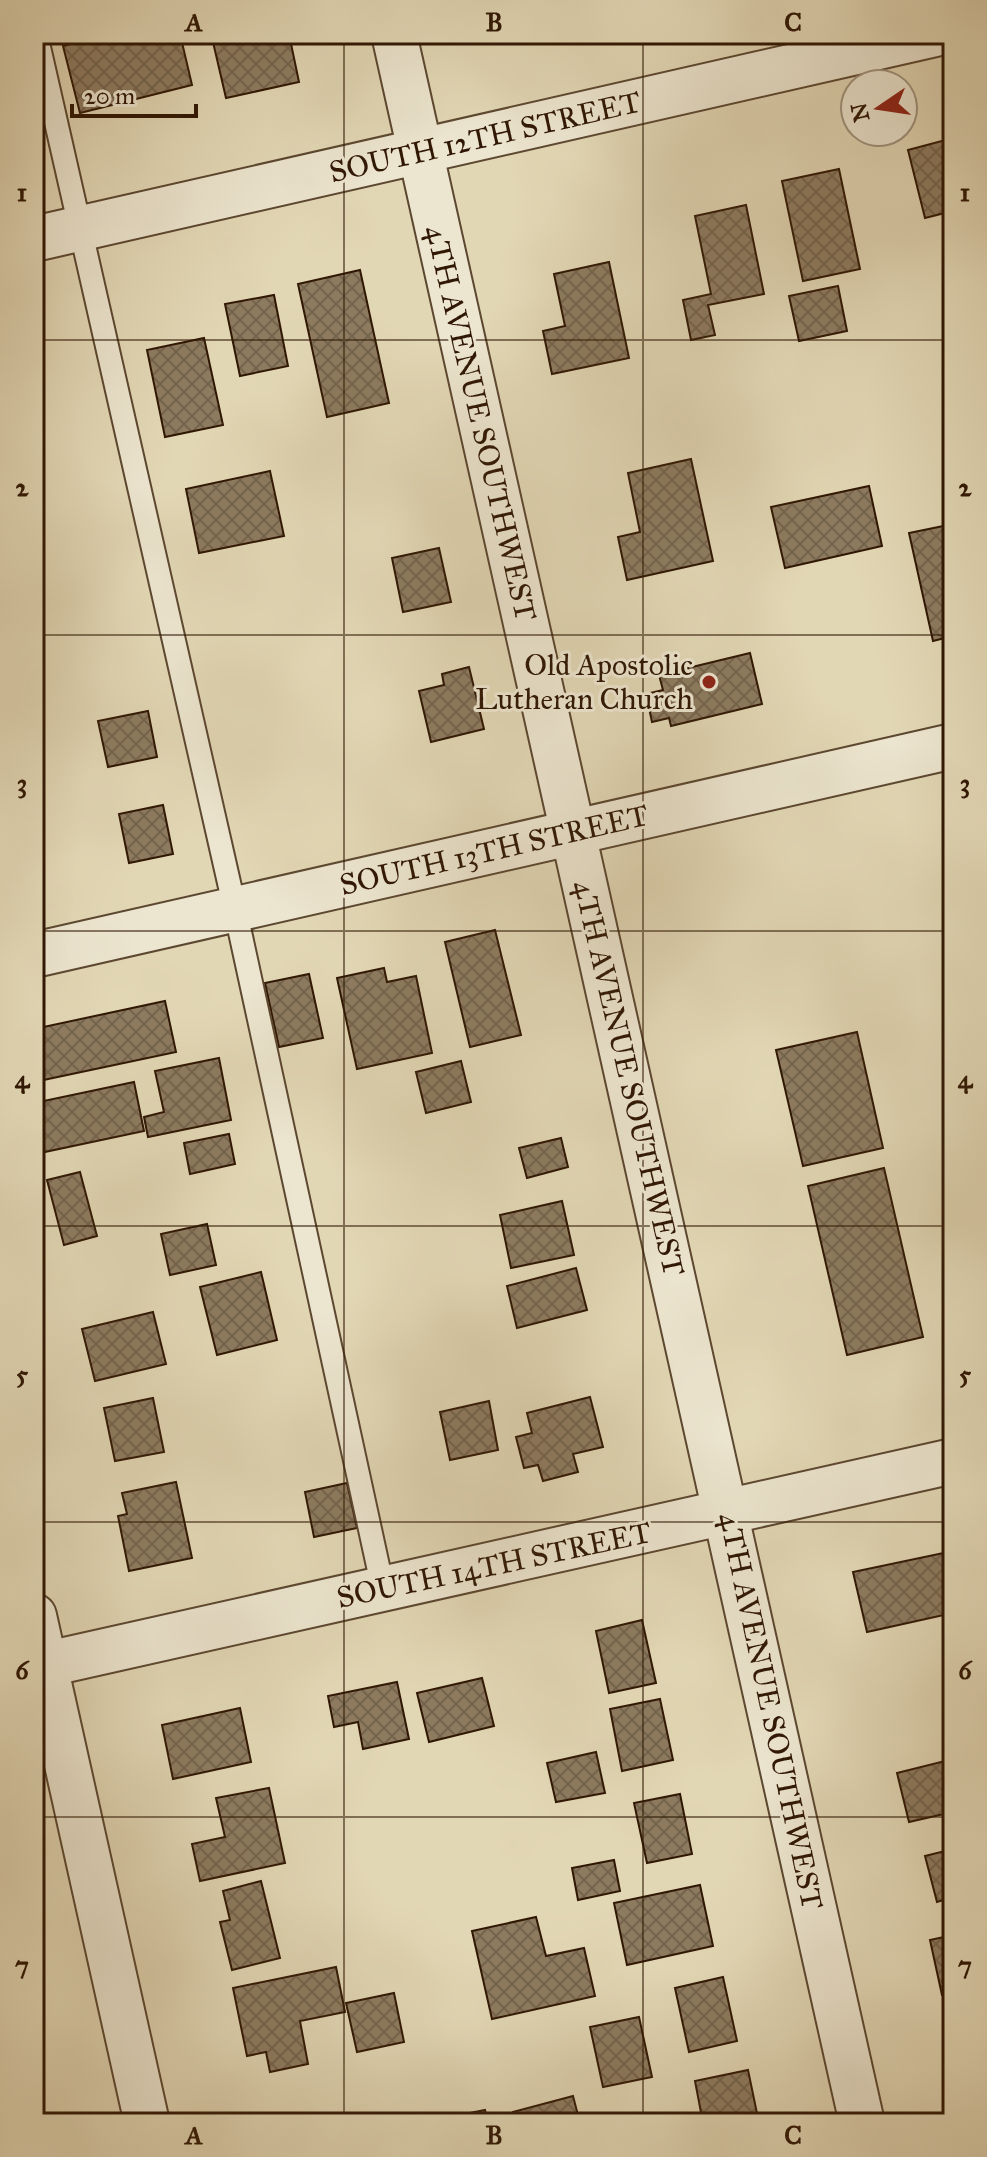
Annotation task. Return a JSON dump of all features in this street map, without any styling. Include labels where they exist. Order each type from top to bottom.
[{"type":"street","name":"4TH AVENUE SOUTHWEST","points":[[394,34],[862,2123]]},
{"type":"street","name":"SOUTH 12TH STREET","points":[[34,239],[935,34]]},
{"type":"street","name":"SOUTH 13TH STREET","points":[[34,955],[953,746]]},
{"type":"street","name":"SOUTH 14TH STREET","points":[[40,1666],[953,1461]]},
{"type":"street","points":[[34,1616],[40,1666],[147,2123]]},
{"type":"lane","points":[[36,34],[235,909],[383,1589]]},
{"type":"building","points":[[110,34],[180,34],[192,85],[80,113],[63,46]]},
{"type":"building","points":[[250,34],[289,34],[299,82],[226,98],[213,42]]},
{"type":"building","points":[[953,138],[953,211],[925,218],[908,150]]},
{"type":"building","points":[[839,169],[860,269],[803,281],[782,181]]},
{"type":"building","points":[[746,205],[764,294],[708,305],[715,335],[691,340],[683,300],[711,294],[695,216]]},
{"type":"building","points":[[609,262],[629,358],[552,374],[543,331],[565,326],[554,274]]},
{"type":"building","points":[[360,270],[389,403],[327,417],[298,284]]},
{"type":"building","points":[[838,286],[847,331],[799,341],[789,296]]},
{"type":"building","points":[[274,295],[288,366],[240,376],[225,304]]},
{"type":"building","points":[[204,338],[223,425],[165,437],[147,350]]},
{"type":"building","points":[[691,459],[713,561],[627,580],[618,537],[640,532],[628,473]]},
{"type":"building","points":[[270,471],[284,536],[199,553],[186,489]]},
{"type":"building","points":[[869,486],[882,546],[785,568],[771,507]]},
{"type":"building","points":[[953,524],[953,636],[933,641],[909,533]]},
{"type":"building","points":[[439,548],[451,602],[403,612],[392,558]]},
{"type":"building","name":"Old Apostolic Lutheran Church","points":[[750,653],[762,704],[671,726],[669,718],[652,722],[646,694],[663,690],[659,675]]},
{"type":"building","points":[[469,667],[484,729],[431,742],[419,691],[444,685],[442,674]]},
{"type":"building","points":[[148,711],[157,757],[108,767],[98,721]]},
{"type":"building","points":[[163,805],[173,854],[129,863],[119,814]]},
{"type":"building","points":[[495,930],[521,1035],[470,1047],[445,942]]},
{"type":"building","points":[[384,968],[387,982],[416,976],[432,1053],[357,1069],[337,978]]},
{"type":"building","points":[[309,974],[323,1038],[279,1047],[265,983]]},
{"type":"building","points":[[165,1001],[176,1052],[34,1082],[34,1029]]},
{"type":"building","points":[[857,1032],[883,1148],[803,1166],[776,1050]]},
{"type":"building","points":[[219,1058],[231,1120],[148,1137],[144,1117],[164,1112],[155,1071]]},
{"type":"building","points":[[461,1061],[471,1102],[426,1113],[416,1072]]},
{"type":"building","points":[[134,1082],[144,1131],[40,1153],[34,1103]]},
{"type":"building","points":[[229,1134],[235,1164],[190,1174],[184,1143]]},
{"type":"building","points":[[561,1138],[568,1167],[527,1178],[519,1148]]},
{"type":"building","points":[[884,1168],[923,1337],[847,1355],[808,1186]]},
{"type":"building","points":[[80,1172],[97,1236],[64,1245],[47,1180]]},
{"type":"building","points":[[562,1201],[574,1255],[511,1268],[500,1215]]},
{"type":"building","points":[[207,1224],[216,1265],[170,1275],[161,1234]]},
{"type":"building","points":[[576,1268],[587,1310],[517,1328],[507,1286]]},
{"type":"building","points":[[261,1272],[277,1340],[217,1355],[200,1287]]},
{"type":"building","points":[[153,1312],[166,1364],[95,1381],[82,1329]]},
{"type":"building","points":[[590,1397],[603,1447],[573,1454],[578,1472],[543,1481],[538,1465],[524,1468],[516,1437],[532,1433],[527,1413]]},
{"type":"building","points":[[153,1398],[164,1452],[115,1461],[104,1408]]},
{"type":"building","points":[[489,1401],[498,1450],[450,1460],[440,1412]]},
{"type":"building","points":[[176,1482],[192,1558],[129,1571],[118,1516],[127,1514],[122,1493]]},
{"type":"building","points":[[347,1483],[357,1528],[314,1537],[305,1492]]},
{"type":"building","points":[[953,1551],[953,1613],[867,1632],[853,1572]]},
{"type":"building","points":[[642,1620],[656,1683],[609,1693],[596,1631]]},
{"type":"building","points":[[482,1678],[494,1726],[429,1742],[417,1693]]},
{"type":"building","points":[[397,1682],[409,1739],[363,1749],[358,1722],[334,1727],[328,1696]]},
{"type":"building","points":[[660,1699],[673,1760],[622,1771],[610,1709]]},
{"type":"building","points":[[240,1708],[251,1762],[173,1779],[162,1725]]},
{"type":"building","points":[[596,1752],[605,1793],[556,1802],[547,1763]]},
{"type":"building","points":[[953,1759],[953,1812],[909,1822],[897,1773]]},
{"type":"building","points":[[269,1788],[285,1863],[200,1881],[192,1844],[225,1837],[216,1798]]},
{"type":"building","points":[[680,1794],[692,1854],[647,1863],[634,1803]]},
{"type":"building","points":[[953,1849],[953,1897],[937,1902],[925,1856]]},
{"type":"building","points":[[614,1860],[620,1891],[578,1900],[572,1868]]},
{"type":"building","points":[[261,1881],[280,1958],[232,1970],[220,1922],[230,1920],[223,1891]]},
{"type":"building","points":[[700,1885],[713,1946],[627,1965],[614,1903]]},
{"type":"building","points":[[536,1917],[546,1956],[584,1948],[595,1996],[492,2019],[472,1931]]},
{"type":"building","points":[[953,1935],[953,1993],[942,1995],[930,1940]]},
{"type":"building","points":[[336,1967],[345,2012],[300,2021],[308,2064],[270,2072],[266,2052],[247,2056],[233,1988]]},
{"type":"building","points":[[723,1977],[737,2041],[689,2052],[675,1988]]},
{"type":"building","points":[[394,1993],[404,2042],[357,2052],[346,2003]]},
{"type":"building","points":[[639,2017],[652,2077],[603,2087],[590,2027]]},
{"type":"building","points":[[748,2070],[759,2123],[703,2123],[695,2081]]},
{"type":"building","points":[[573,2096],[580,2123],[516,2123],[513,2112]]},
{"type":"building","points":[[485,2110],[488,2123],[420,2123]]},
{"type":"place","name":"Old Apostolic Lutheran Church","points":[[709,682]]}]
